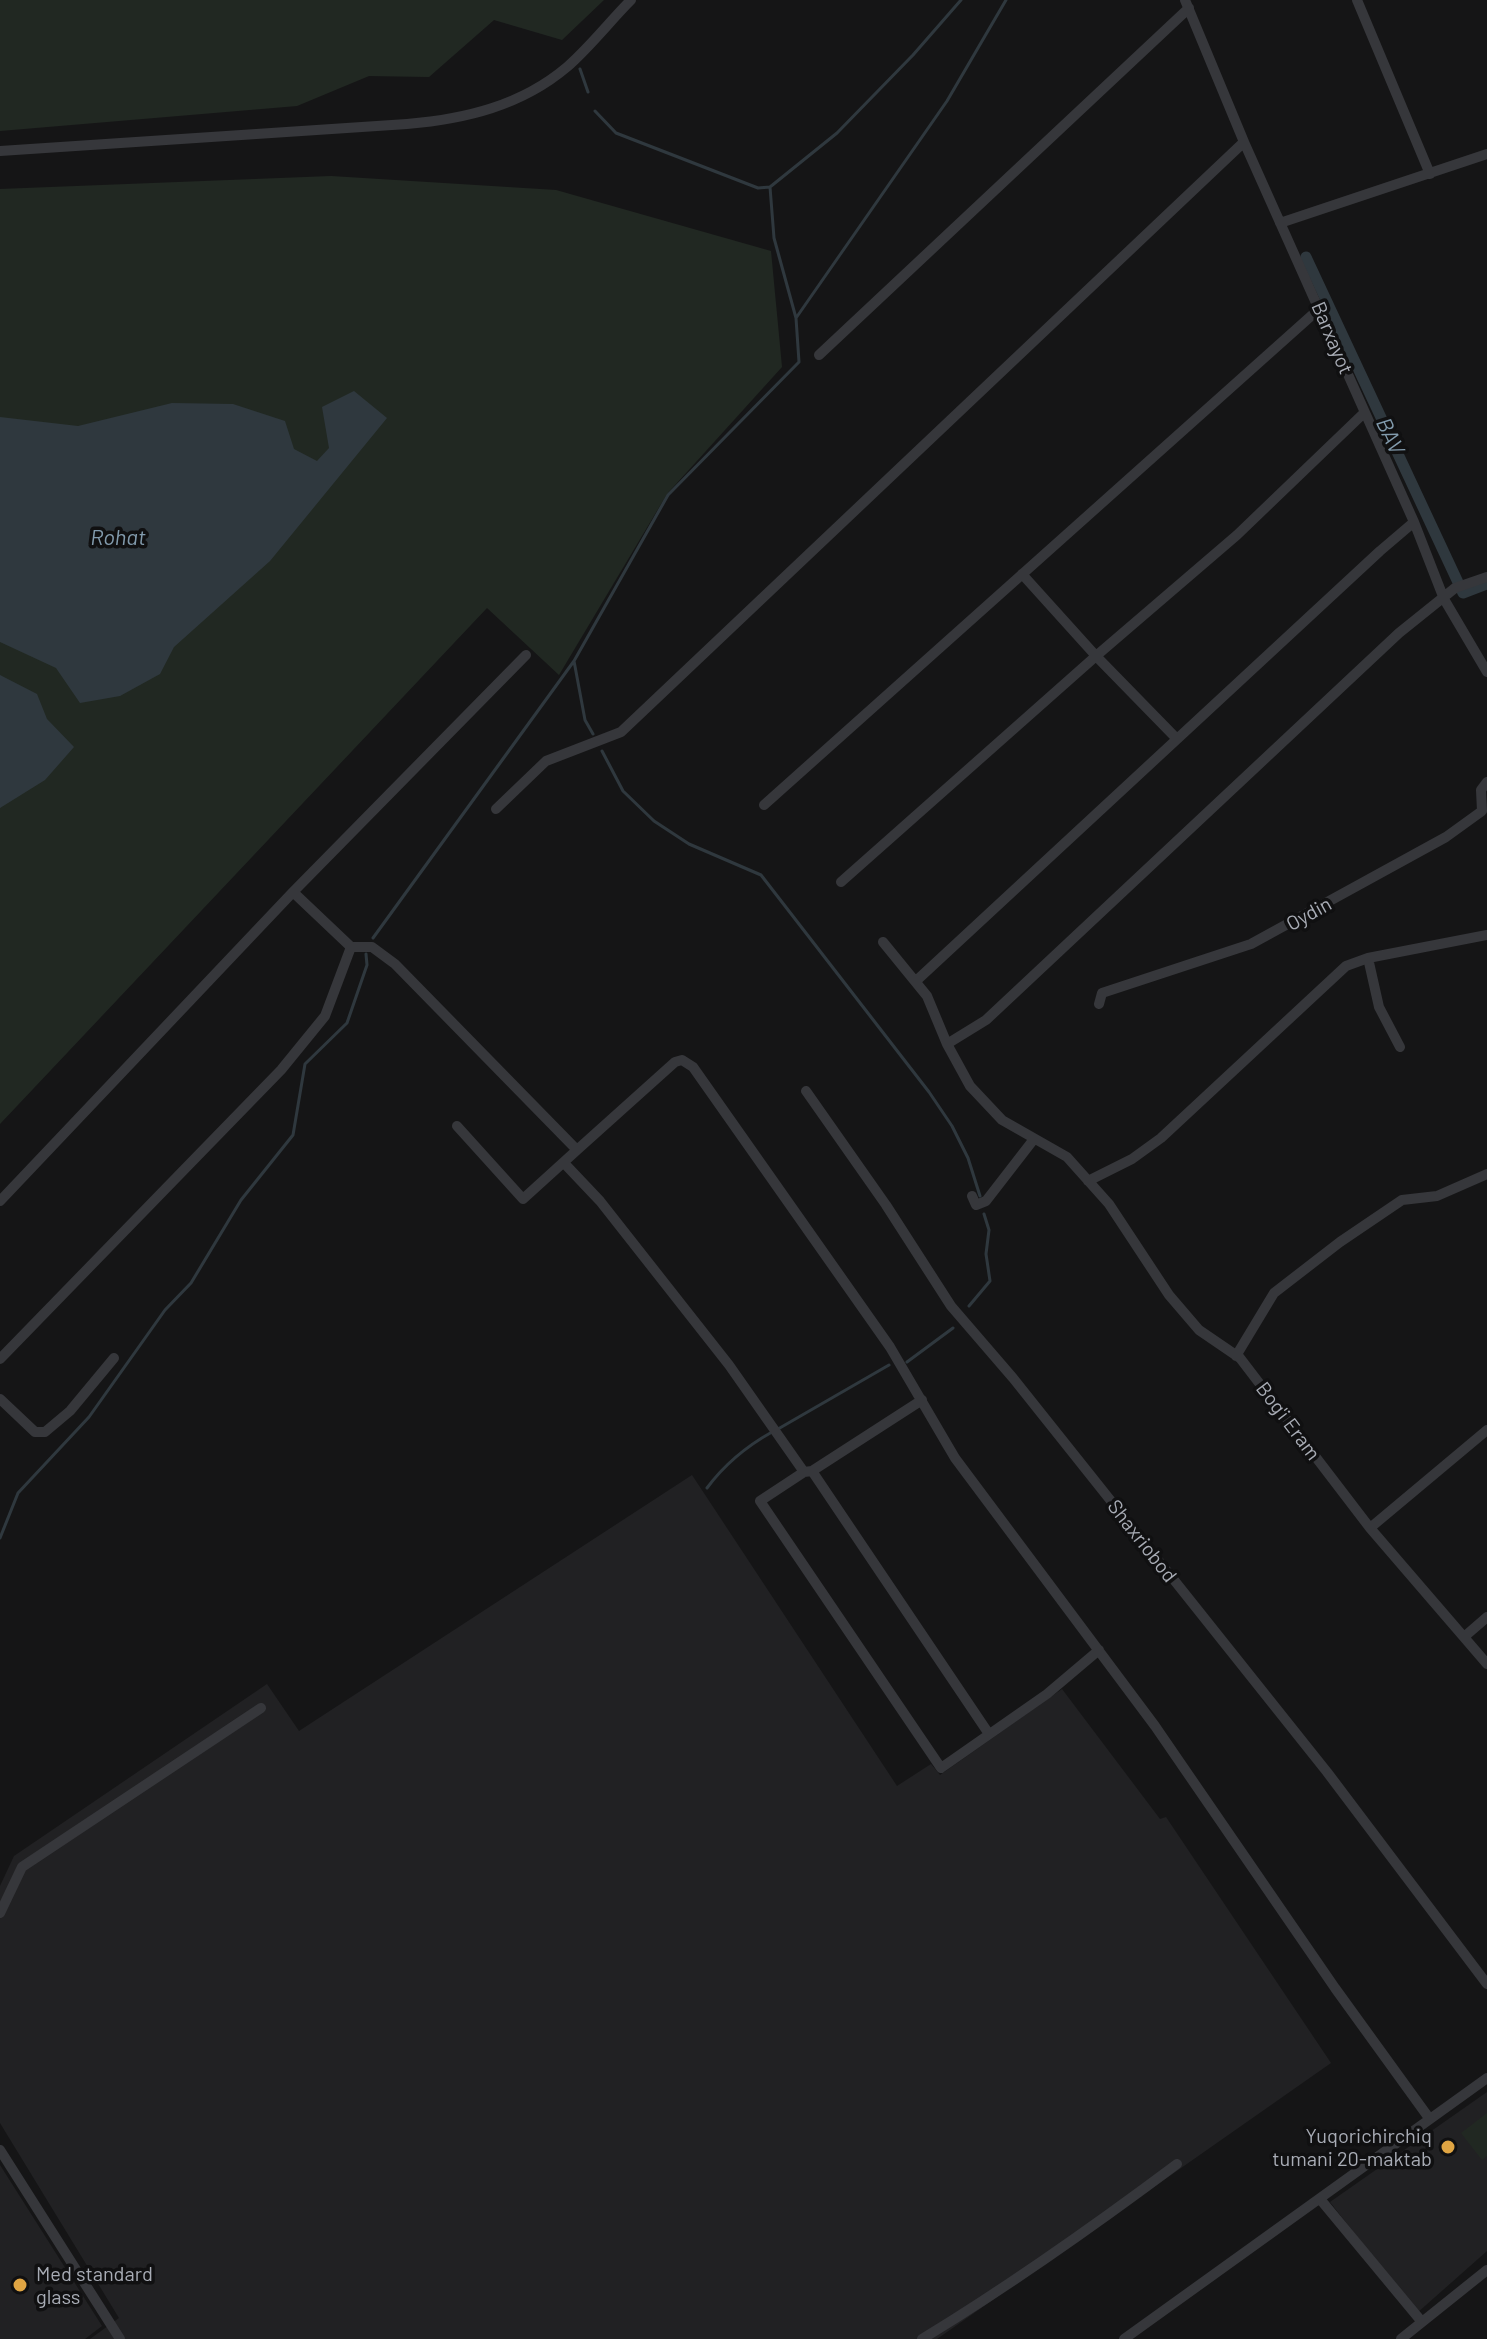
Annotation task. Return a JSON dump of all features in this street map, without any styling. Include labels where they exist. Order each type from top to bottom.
[{"type":"street","points":[[0,151],[407,124],[473,115],[511,101],[567,66],[631,0]]},
{"type":"street","points":[[1357,0],[1430,174]]},
{"type":"street","points":[[819,355],[1187,4]]},
{"type":"street","name":"Barxayot","points":[[1187,4],[1244,142],[1414,522],[1444,599],[1487,672]]},
{"type":"street","points":[[496,809],[546,761],[621,732],[1244,142]]},
{"type":"street","points":[[1280,223],[1487,154]]},
{"type":"street","points":[[764,805],[1320,308]]},
{"type":"street","points":[[841,882],[1237,535],[1364,413]]},
{"type":"street","points":[[916,981],[1414,522]]},
{"type":"street","points":[[1022,574],[1177,739]]},
{"type":"street","points":[[947,1044],[986,1020],[1399,633],[1460,586],[1487,577]]},
{"type":"street","points":[[0,1201],[293,892],[526,655]]},
{"type":"street","name":"Oydin","points":[[1099,1004],[1102,993],[1251,944],[1446,837],[1482,811],[1481,790],[1487,782]]},
{"type":"street","points":[[293,892],[351,947],[372,947],[395,964],[577,1150]]},
{"type":"street","points":[[1088,1181],[1132,1159],[1161,1138],[1346,966],[1368,958],[1487,935]]},
{"type":"street","name":"Bog'i Eram","points":[[883,942],[931,1004],[947,1044],[970,1086],[1002,1120],[1067,1157],[1109,1204],[1169,1295],[1199,1330],[1236,1356],[1370,1528],[1487,1664]]},
{"type":"street","points":[[0,1359],[281,1070],[325,1016],[351,947]]},
{"type":"street","points":[[1368,958],[1379,1007],[1400,1047]]},
{"type":"street","points":[[457,1126],[523,1199],[675,1062],[682,1060],[689,1064],[890,1347],[955,1458],[1099,1650],[1429,2118]]},
{"type":"street","name":"Shaxriobod","points":[[806,1091],[886,1205],[951,1306],[1013,1378],[1327,1772],[1487,1984]]},
{"type":"street","points":[[972,1196],[976,1205],[986,1201],[1034,1139]]},
{"type":"street","points":[[564,1163],[600,1201],[808,1472],[989,1734]]},
{"type":"street","points":[[1236,1356],[1274,1293],[1337,1244],[1402,1200],[1437,1196],[1487,1174]]},
{"type":"street","points":[[0,1399],[35,1432],[45,1432],[70,1411],[114,1358]]},
{"type":"street","points":[[922,1400],[760,1501],[941,1768],[1047,1694],[1099,1650]]},
{"type":"street","points":[[1370,1528],[1487,1430]]},
{"type":"street","points":[[1464,1637],[1487,1617]]},
{"type":"street","points":[[0,1913],[22,1867],[261,1708]]},
{"type":"street","points":[[1124,2339],[1487,2078]]},
{"type":"street","points":[[0,2150],[120,2339]]},
{"type":"street","points":[[922,2339],[991,2298],[1075,2241],[1177,2164]]},
{"type":"street","points":[[1320,2199],[1422,2322]]},
{"type":"street","points":[[1401,2339],[1487,2270]]},
{"type":"shaded area","points":[[0,0],[604,0],[562,40],[494,20],[429,77],[369,76],[297,106],[0,131]]},
{"type":"shaded area","points":[[331,176],[556,190],[771,251],[782,367],[667,494],[559,675],[487,608],[0,1124],[0,189]]},
{"type":"shaded area","points":[[692,1475],[897,1786],[931,1764],[940,1775],[1062,1689],[1160,1819],[1166,1817],[1331,2063],[937,2339],[90,2339],[119,2318],[0,2123],[0,1886],[14,1856],[267,1684],[299,1731]]},
{"type":"shaded area","name":"Yuqorichirchiq tumani 20-maktab","points":[[1487,2092],[1487,2251],[1417,2313],[1330,2202]]},
{"type":"shaded area","points":[[1487,2113],[1487,2156],[1482,2160],[1461,2133]]},
{"type":"shaded area","points":[[0,2165],[102,2326],[85,2339],[0,2339]]},
{"type":"water","name":"Rohat","points":[[354,391],[387,418],[270,561],[174,647],[160,674],[120,696],[80,703],[56,668],[0,642],[0,417],[78,426],[172,403],[233,404],[285,421],[294,449],[317,461],[329,448],[322,407]]},
{"type":"water","points":[[0,675],[37,694],[47,719],[74,747],[45,780],[0,808]]},
{"type":"waterway","points":[[595,111],[616,133],[758,188],[770,187],[837,133],[961,0]]},
{"type":"waterway","points":[[796,318],[947,101],[1006,0]]},
{"type":"waterway","points":[[580,69],[588,92]]},
{"type":"waterway","points":[[373,938],[574,661],[668,495],[799,362],[796,318],[774,238],[770,187]]},
{"type":"waterway","name":"BAV","points":[[1306,257],[1463,593],[1487,584]]},
{"type":"waterway","points":[[574,661],[585,720],[593,734]]},
{"type":"waterway","points":[[602,751],[623,791],[654,821],[689,844],[761,875],[929,1092],[952,1126],[968,1158],[980,1196]]},
{"type":"waterway","points":[[0,1538],[18,1493],[89,1417],[165,1310],[191,1283],[241,1200],[293,1135],[305,1064],[347,1023],[367,965],[366,954]]},
{"type":"waterway","points":[[969,1306],[990,1281],[986,1254],[989,1230],[984,1214]]},
{"type":"waterway","points":[[907,1362],[953,1328]]},
{"type":"waterway","points":[[778,1429],[889,1365]]},
{"type":"waterway","points":[[707,1488],[736,1457],[772,1432]]},
{"type":"place","name":"Yuqorichirchiq tumani 20-maktab","points":[[1448,2147]]},
{"type":"place","name":"Med standard glass","points":[[20,2285]]}]
